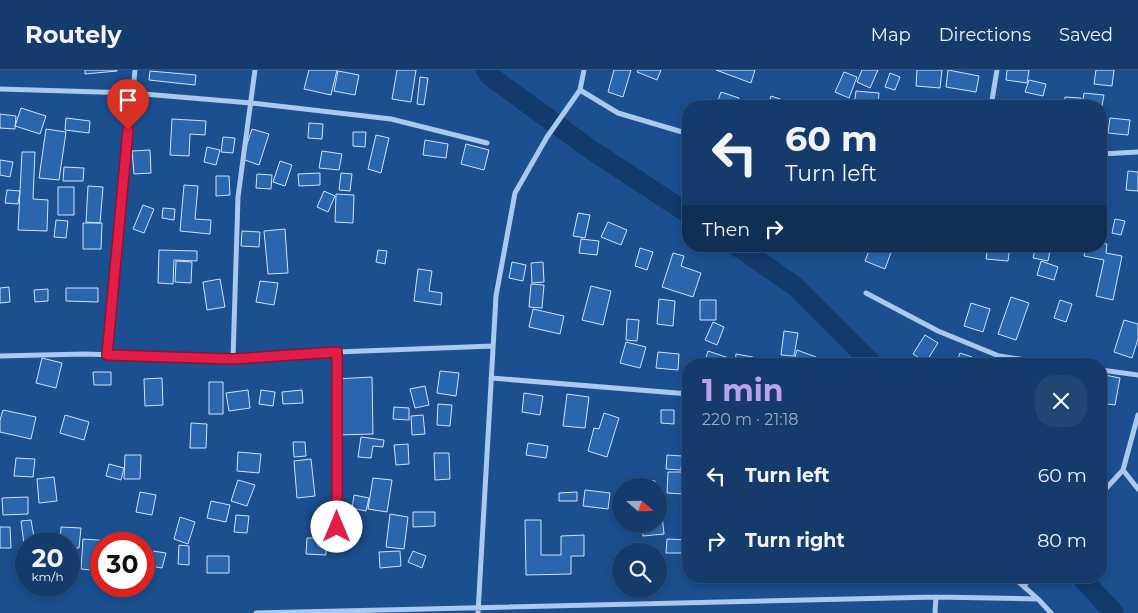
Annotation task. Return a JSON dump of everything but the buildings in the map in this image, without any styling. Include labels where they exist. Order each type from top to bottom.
[{"type":"street","points":[[107,355],[135,70]]},
{"type":"street","points":[[233,359],[238,197],[255,70]]},
{"type":"street","points":[[478,610],[496,296],[515,193],[548,137],[580,90],[584,70]]},
{"type":"street","points":[[992,100],[997,70]]},
{"type":"street","points":[[0,89],[132,93],[251,103],[391,119],[486,143]]},
{"type":"street","points":[[580,90],[618,113],[682,132]]},
{"type":"street","points":[[1107,154],[1138,152]]},
{"type":"street","points":[[866,293],[938,331],[999,356],[1013,358]]},
{"type":"street","points":[[0,356],[107,355],[233,359],[337,352],[493,346]]},
{"type":"street","points":[[337,352],[337,546]]},
{"type":"street","points":[[1107,371],[1138,375]]},
{"type":"street","points":[[490,378],[682,393]]},
{"type":"street","points":[[1107,487],[1122,470],[1138,415]]},
{"type":"street","points":[[1122,470],[1138,489]]},
{"type":"street","points":[[1020,583],[1051,613]]},
{"type":"street","points":[[935,613],[936,597]]},
{"type":"street","points":[[256,613],[478,610],[936,597],[1038,599]]},
{"type":"waterway","points":[[486,70],[490,76],[590,149],[682,209]]},
{"type":"waterway","points":[[746,252],[795,286],[867,358]]},
{"type":"waterway","points":[[1086,583],[1114,613]]},
{"type":"route","points":[[128,130],[107,355],[233,359],[337,352],[337,527]]}]
